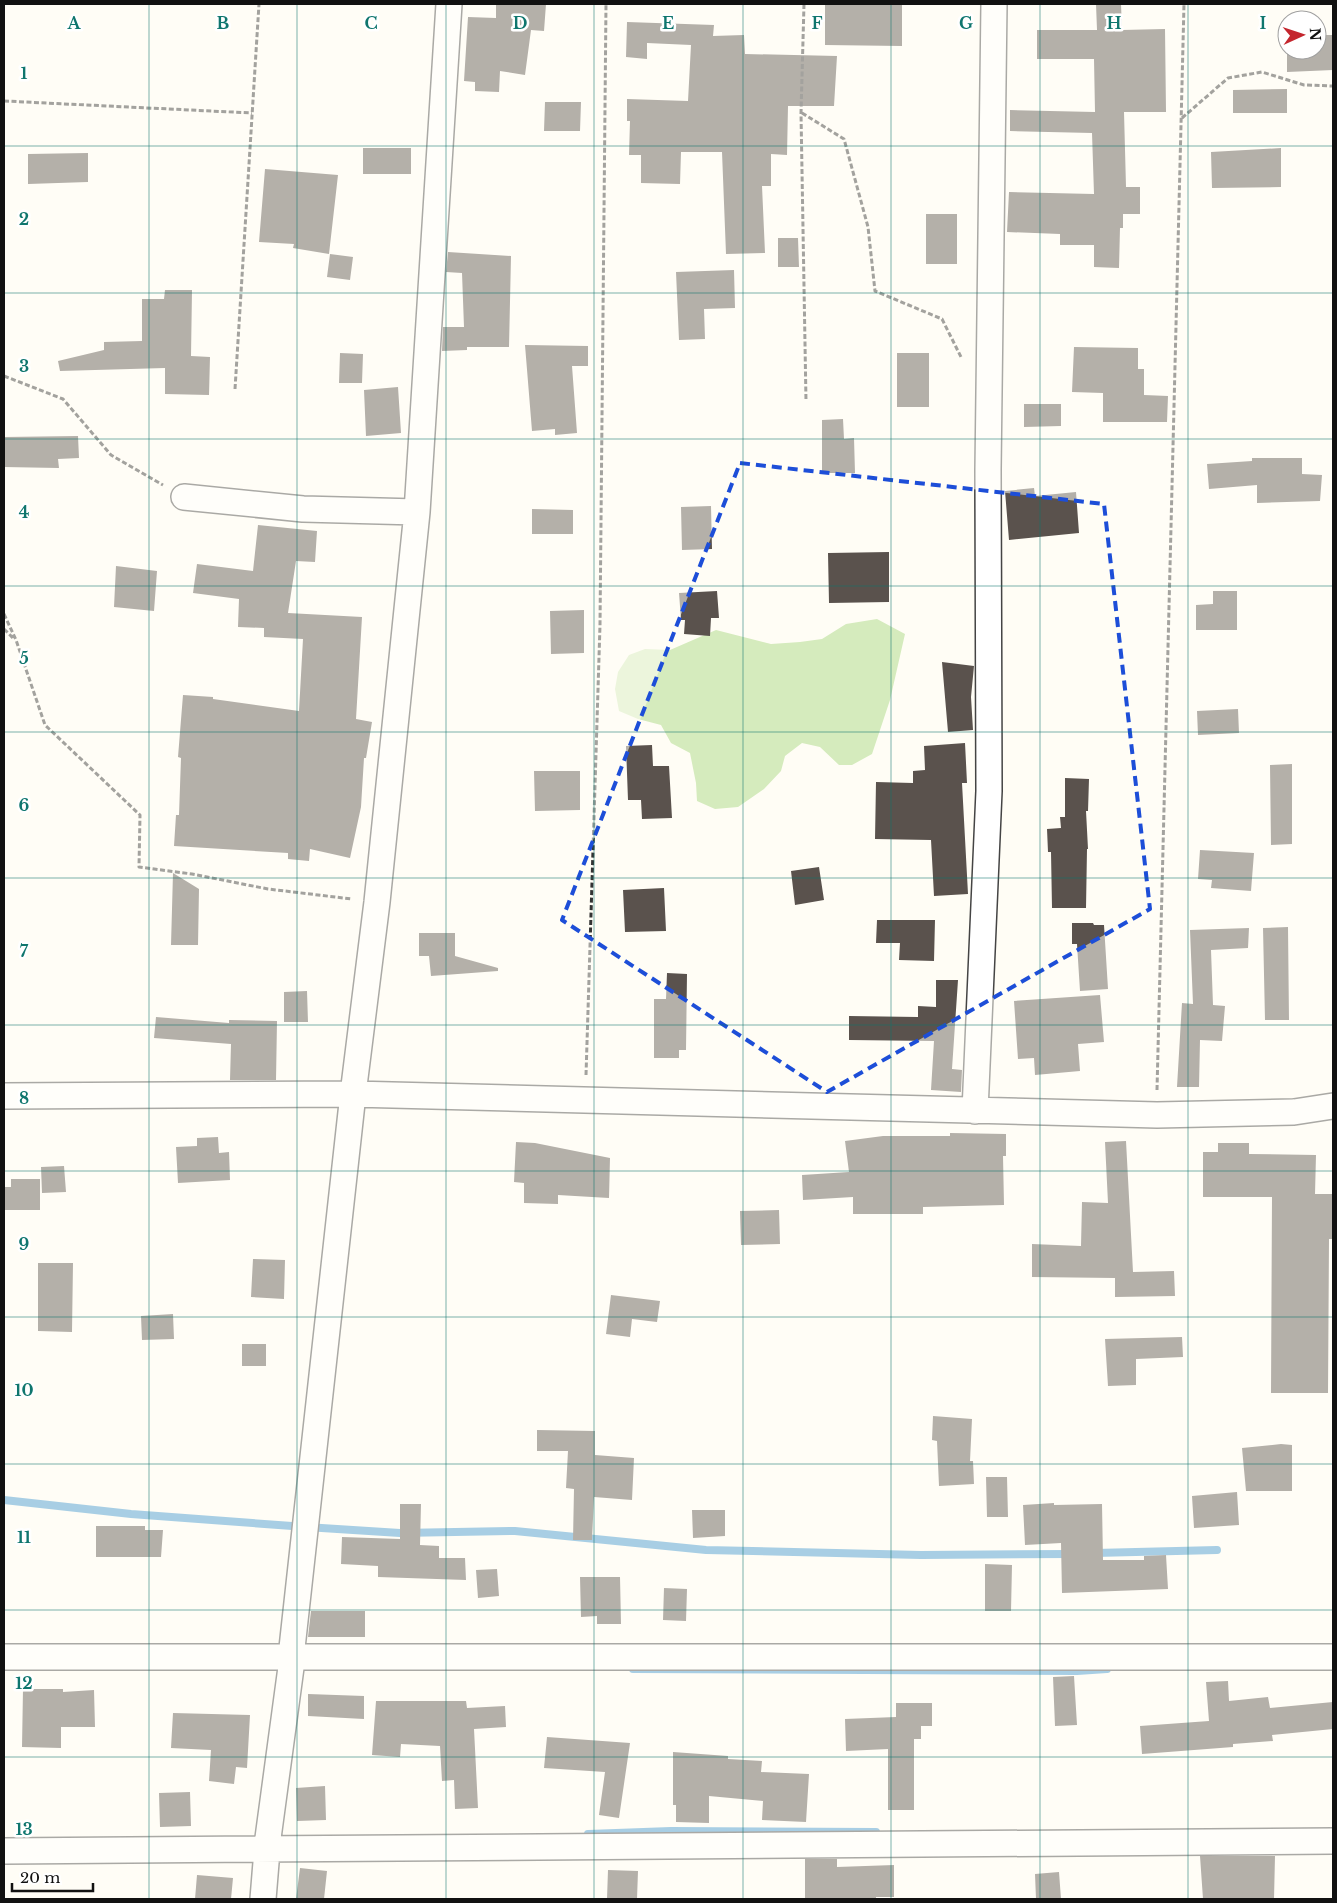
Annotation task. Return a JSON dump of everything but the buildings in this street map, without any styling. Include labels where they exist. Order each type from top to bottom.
[{"type":"street","points":[[263,1899],[267,1850],[292,1660],[290,1657],[353,1094],[378,902],[417,512],[449,4]]},
{"type":"street","points":[[975,1111],[989,791],[988,470],[994,4]]},
{"type":"street","points":[[184,497],[303,509],[417,512]]},
{"type":"street","points":[[4,1096],[353,1094],[1157,1116],[1294,1112],[1333,1106]]},
{"type":"street","points":[[4,1657],[1333,1657]]},
{"type":"street","points":[[4,1851],[1333,1841]]},
{"type":"path","points":[[235,389],[259,4]]},
{"type":"path","points":[[585,1100],[600,625],[606,4]]},
{"type":"path","points":[[804,4],[801,112],[806,401]]},
{"type":"path","points":[[1157,1116],[1184,4]]},
{"type":"path","points":[[1181,119],[1228,78],[1262,72],[1304,85],[1333,86]]},
{"type":"path","points":[[4,102],[252,114]]},
{"type":"path","points":[[801,112],[844,139],[868,227],[875,291],[942,319],[962,360]]},
{"type":"path","points":[[4,376],[63,399],[111,455],[184,497]]},
{"type":"path","points":[[4,614],[16,640],[45,725],[140,815],[139,867],[192,874],[268,890],[378,902]]},
{"type":"path","points":[[4,629],[16,640]]},
{"type":"highlighted area","points":[[740,463],[1104,504],[1150,909],[827,1092],[562,920]]},
{"type":"green space","points":[[877,619],[905,634],[890,700],[872,754],[852,765],[839,765],[820,747],[802,743],[785,756],[781,771],[764,789],[738,807],[715,809],[697,801],[696,783],[690,753],[671,743],[661,725],[638,719],[619,711],[615,689],[618,672],[629,655],[645,649],[670,650],[716,630],[771,644],[800,642],[822,639],[846,624]]},
{"type":"waterway","points":[[4,1500],[131,1514],[306,1527],[400,1533],[515,1531],[706,1550],[921,1555],[1071,1554]]},
{"type":"waterway","points":[[1095,1553],[1217,1550]]},
{"type":"waterway","points":[[633,1669],[1077,1671],[1107,1669]]},
{"type":"waterway","points":[[588,1834],[671,1831],[876,1832]]}]
